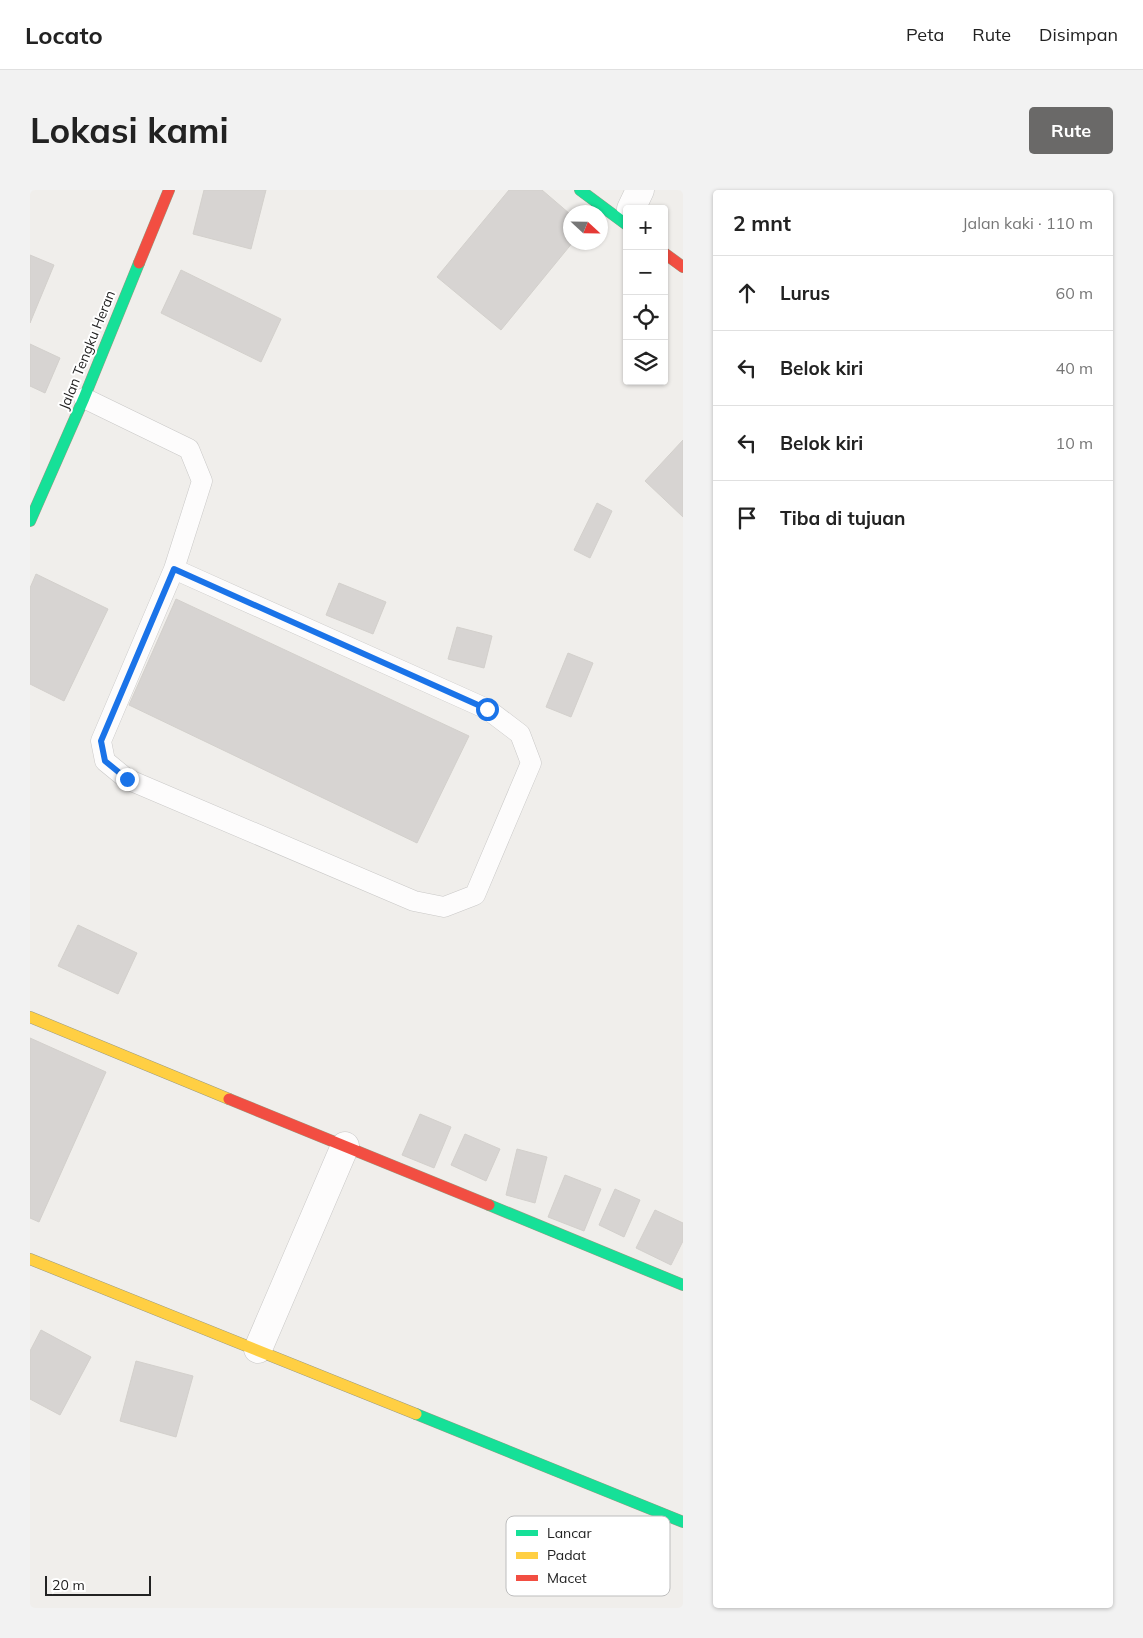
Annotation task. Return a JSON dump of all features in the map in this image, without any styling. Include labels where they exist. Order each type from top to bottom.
[{"type":"main road","name":"Jalan Tengku Heran","points":[[30,521],[84,398],[169,190]]},
{"type":"main road","points":[[580,190],[623,217]]},
{"type":"main road","points":[[668,256],[683,267]]},
{"type":"main road","points":[[30,1018],[683,1285]]},
{"type":"main road","points":[[30,1259],[258,1349],[668,1516]]},
{"type":"main road","points":[[670,1517],[683,1522]]},
{"type":"street","points":[[633,205],[640,190]]},
{"type":"street","points":[[258,1349],[345,1146]]},
{"type":"lane","points":[[84,398],[188,449],[202,480],[174,569],[101,741],[105,761],[127,779],[414,901],[444,907],[475,895],[532,763],[520,734],[487,709],[174,569]]},
{"type":"building","points":[[204,190],[266,190],[251,249],[193,234]]},
{"type":"building","points":[[509,190],[542,190],[563,208],[563,250],[566,250],[501,330],[437,277]]},
{"type":"building","points":[[30,255],[54,265],[30,323]]},
{"type":"building","points":[[181,270],[281,319],[261,362],[161,313]]},
{"type":"building","points":[[30,344],[60,358],[45,393],[30,386]]},
{"type":"building","points":[[683,440],[683,517],[645,481]]},
{"type":"building","points":[[597,503],[612,511],[590,558],[574,550]]},
{"type":"building","points":[[36,574],[108,609],[64,701],[30,684],[30,588]]},
{"type":"building","points":[[339,583],[386,602],[373,634],[326,615]]},
{"type":"building","points":[[176,599],[469,736],[417,843],[129,705]]},
{"type":"building","points":[[457,627],[492,636],[484,668],[448,659]]},
{"type":"building","points":[[568,653],[593,663],[571,717],[546,707]]},
{"type":"building","points":[[78,925],[137,953],[118,994],[58,966]]},
{"type":"building","points":[[30,1038],[106,1072],[39,1222],[30,1218]]},
{"type":"building","points":[[420,1114],[451,1127],[434,1168],[402,1155]]},
{"type":"building","points":[[465,1134],[500,1149],[486,1181],[451,1165]]},
{"type":"building","points":[[517,1149],[547,1157],[535,1203],[506,1195]]},
{"type":"building","points":[[565,1175],[601,1189],[584,1231],[548,1217]]},
{"type":"building","points":[[615,1189],[640,1200],[624,1237],[599,1225]]},
{"type":"building","points":[[655,1210],[683,1223],[683,1241],[671,1265],[636,1248]]},
{"type":"building","points":[[41,1330],[91,1357],[60,1415],[30,1399],[30,1351]]},
{"type":"building","points":[[136,1361],[193,1376],[176,1437],[120,1421]]},
{"type":"traffic: fast","points":[[580,190],[623,222]]},
{"type":"traffic: fast","points":[[30,521],[84,398],[139,263]]},
{"type":"traffic: fast","points":[[489,1205],[683,1285]]},
{"type":"traffic: fast","points":[[416,1414],[668,1516]]},
{"type":"traffic: fast","points":[[670,1517],[683,1522]]},
{"type":"traffic: slow","points":[[30,1017],[229,1099]]},
{"type":"traffic: slow","points":[[30,1259],[416,1414]]},
{"type":"traffic: jam","points":[[139,263],[169,190]]},
{"type":"traffic: jam","points":[[668,256],[683,267]]},
{"type":"traffic: jam","points":[[229,1099],[489,1205]]},
{"type":"route","points":[[127,779],[105,761],[101,741],[174,569],[487,709]]}]
